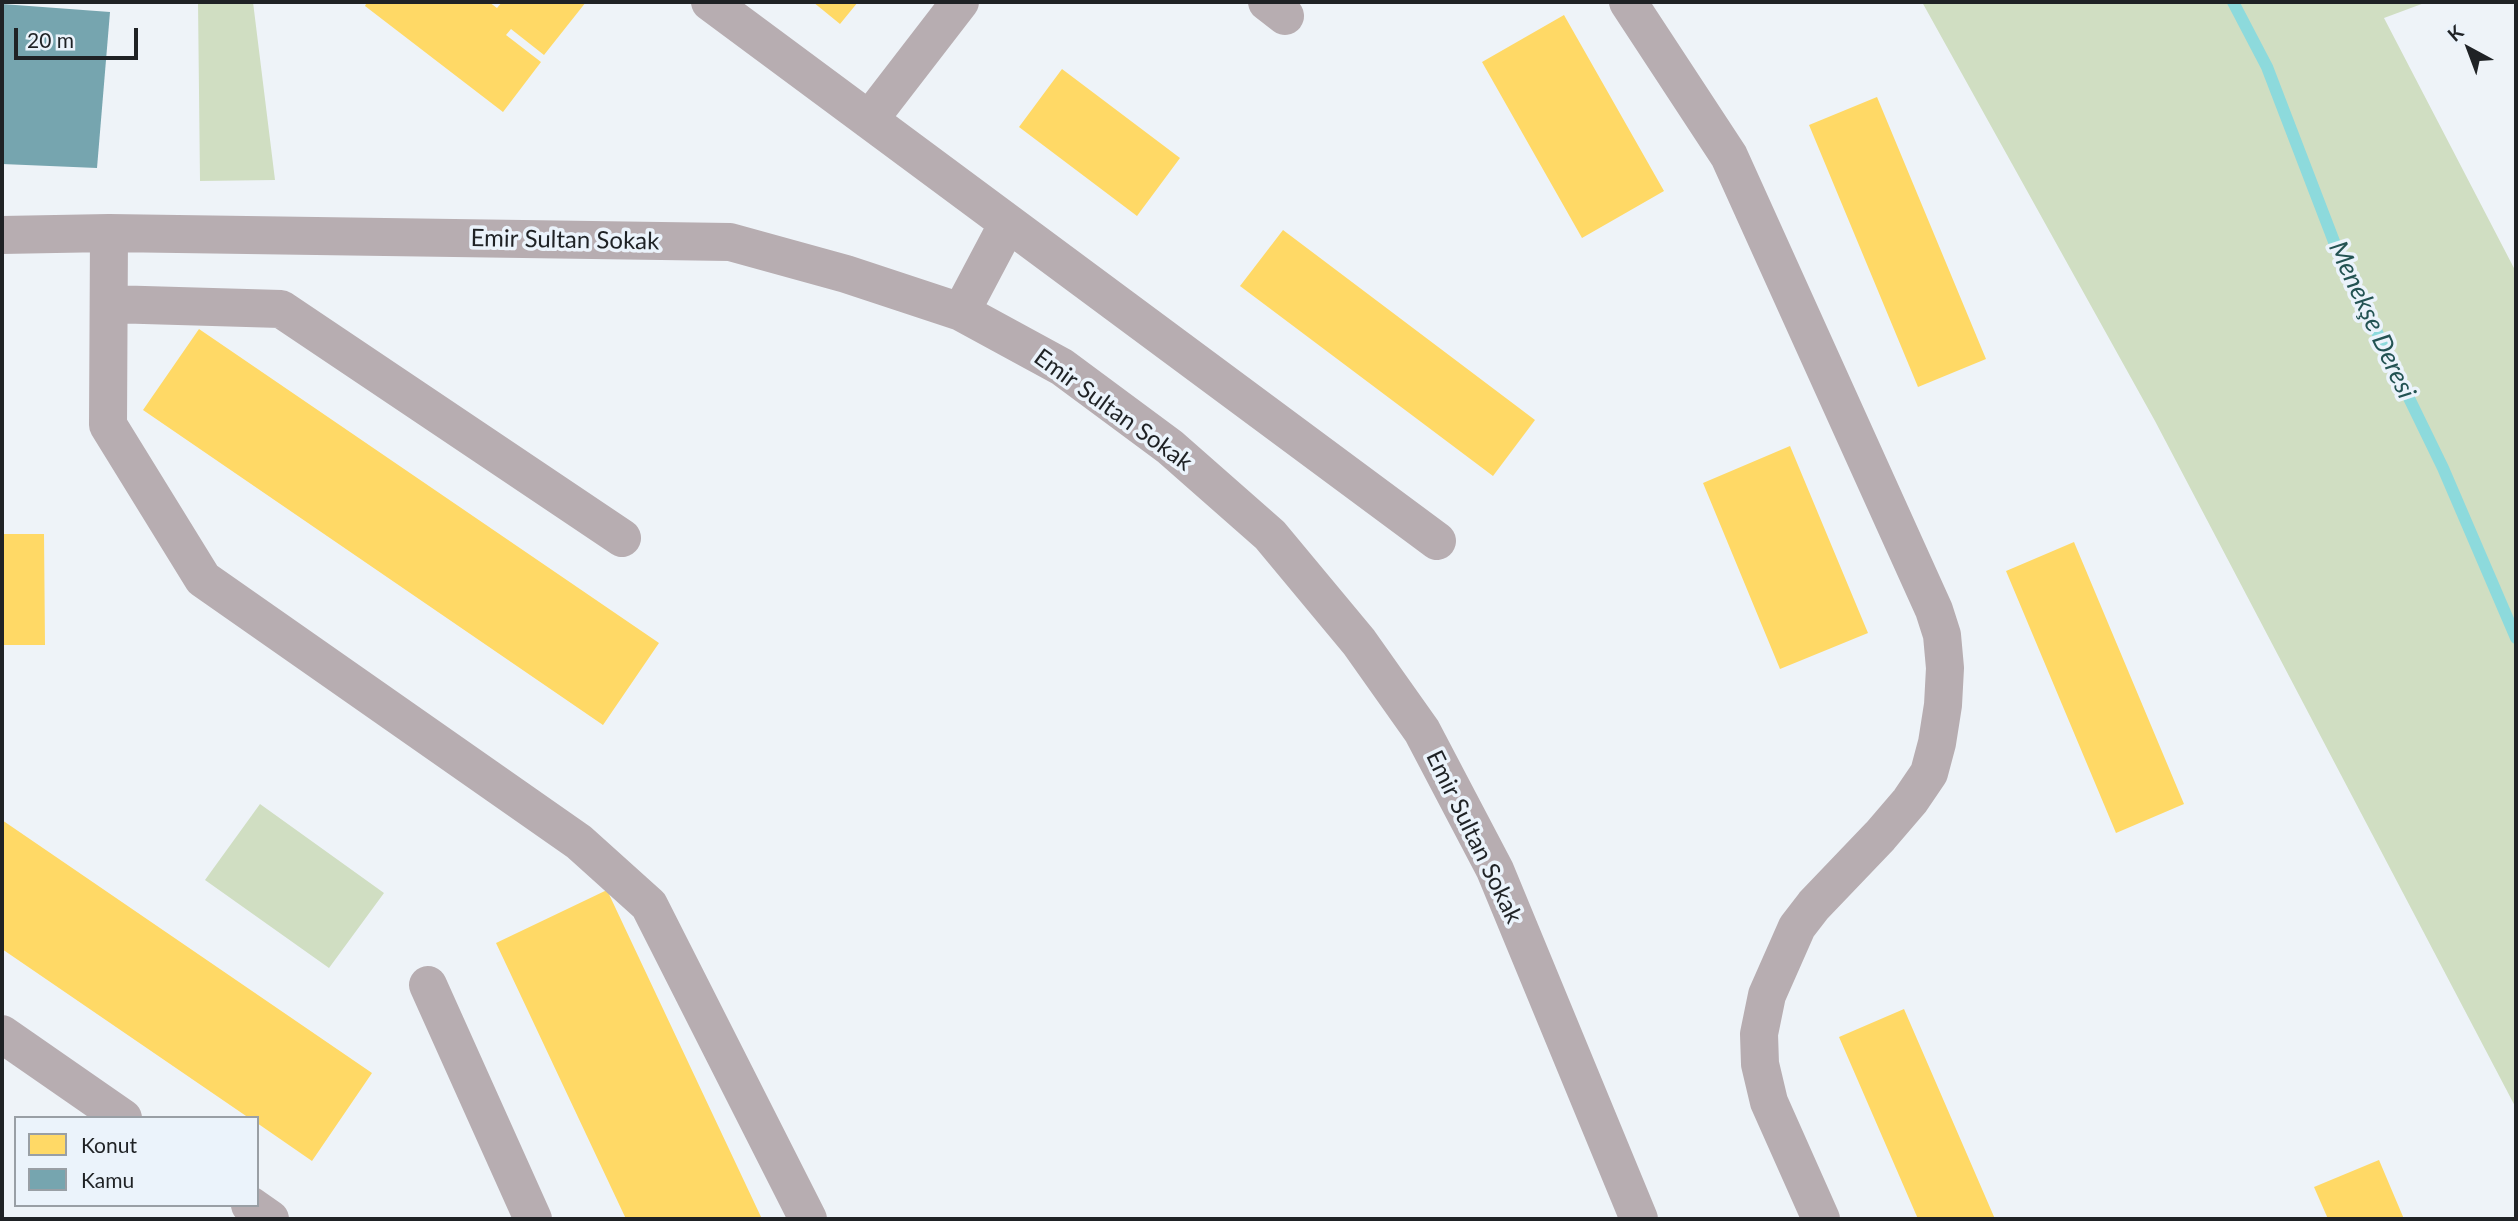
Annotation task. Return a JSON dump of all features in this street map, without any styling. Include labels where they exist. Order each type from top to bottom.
[{"type":"street","points":[[710,2],[1437,541]]},
{"type":"street","points":[[869,120],[960,2]]},
{"type":"street","points":[[1628,2],[1729,156],[1934,610],[1942,635],[1945,668],[1943,705],[1929,773],[1910,801],[1797,927],[1767,995],[1759,1034],[1760,1064],[1769,1102],[1821,1219]]},
{"type":"street","points":[[961,312],[1009,223]]},
{"type":"street","points":[[109,233],[108,425],[203,579],[579,842],[649,905],[808,1219]]},
{"type":"street","name":"Emir Sultan Sokak","points":[[2,236],[109,233],[730,242],[846,274],[961,312],[1062,367],[1170,447],[1270,535],[1359,642],[1422,731],[1495,870],[1639,1219]]},
{"type":"street","points":[[110,304],[281,309],[622,538]]},
{"type":"street","points":[[428,985],[533,1219]]},
{"type":"street","points":[[2,1034],[120,1116]]},
{"type":"street","points":[[253,1207],[270,1219]]},
{"type":"green space","points":[[198,2],[253,2],[275,180],[200,181]]},
{"type":"green space","points":[[1922,2],[2427,2],[2384,18],[2516,272],[2516,1108],[2155,421]]},
{"type":"green space","points":[[260,804],[384,893],[329,968],[205,880]]},
{"type":"building: Konut","points":[[367,2],[489,2],[497,8],[502,2],[586,2],[544,55],[511,29],[506,35],[541,62],[503,112],[365,6]]},
{"type":"building: Konut","points":[[813,2],[858,2],[840,24]]},
{"type":"building: Konut","points":[[1564,15],[1664,191],[1582,238],[1482,62]]},
{"type":"building: Konut","points":[[1062,69],[1180,158],[1137,216],[1019,127]]},
{"type":"building: Konut","points":[[1877,97],[1986,359],[1918,387],[1809,125]]},
{"type":"building: Konut","points":[[1283,230],[1535,420],[1493,476],[1240,286]]},
{"type":"building: Konut","points":[[199,329],[659,643],[603,725],[143,410]]},
{"type":"building: Konut","points":[[1790,446],[1868,633],[1780,669],[1703,483]]},
{"type":"building: Konut","points":[[2,534],[44,534],[45,645],[2,645]]},
{"type":"building: Konut","points":[[2074,542],[2184,804],[2116,833],[2006,571]]},
{"type":"building: Konut","points":[[2,820],[372,1073],[312,1161],[259,1124],[259,1116],[246,1116],[2,949]]},
{"type":"building: Konut","points":[[607,890],[762,1219],[626,1219],[496,943]]},
{"type":"building: Konut","points":[[1904,1009],[1995,1219],[1918,1219],[1839,1037]]},
{"type":"building: Konut","points":[[2379,1160],[2404,1219],[2328,1219],[2314,1187]]},
{"type":"building: Kamu","points":[[2,4],[110,12],[97,168],[2,164]]},
{"type":"waterway","name":"Menekşe Deresi","points":[[2233,2],[2267,67],[2338,252],[2443,468],[2516,638]]}]
